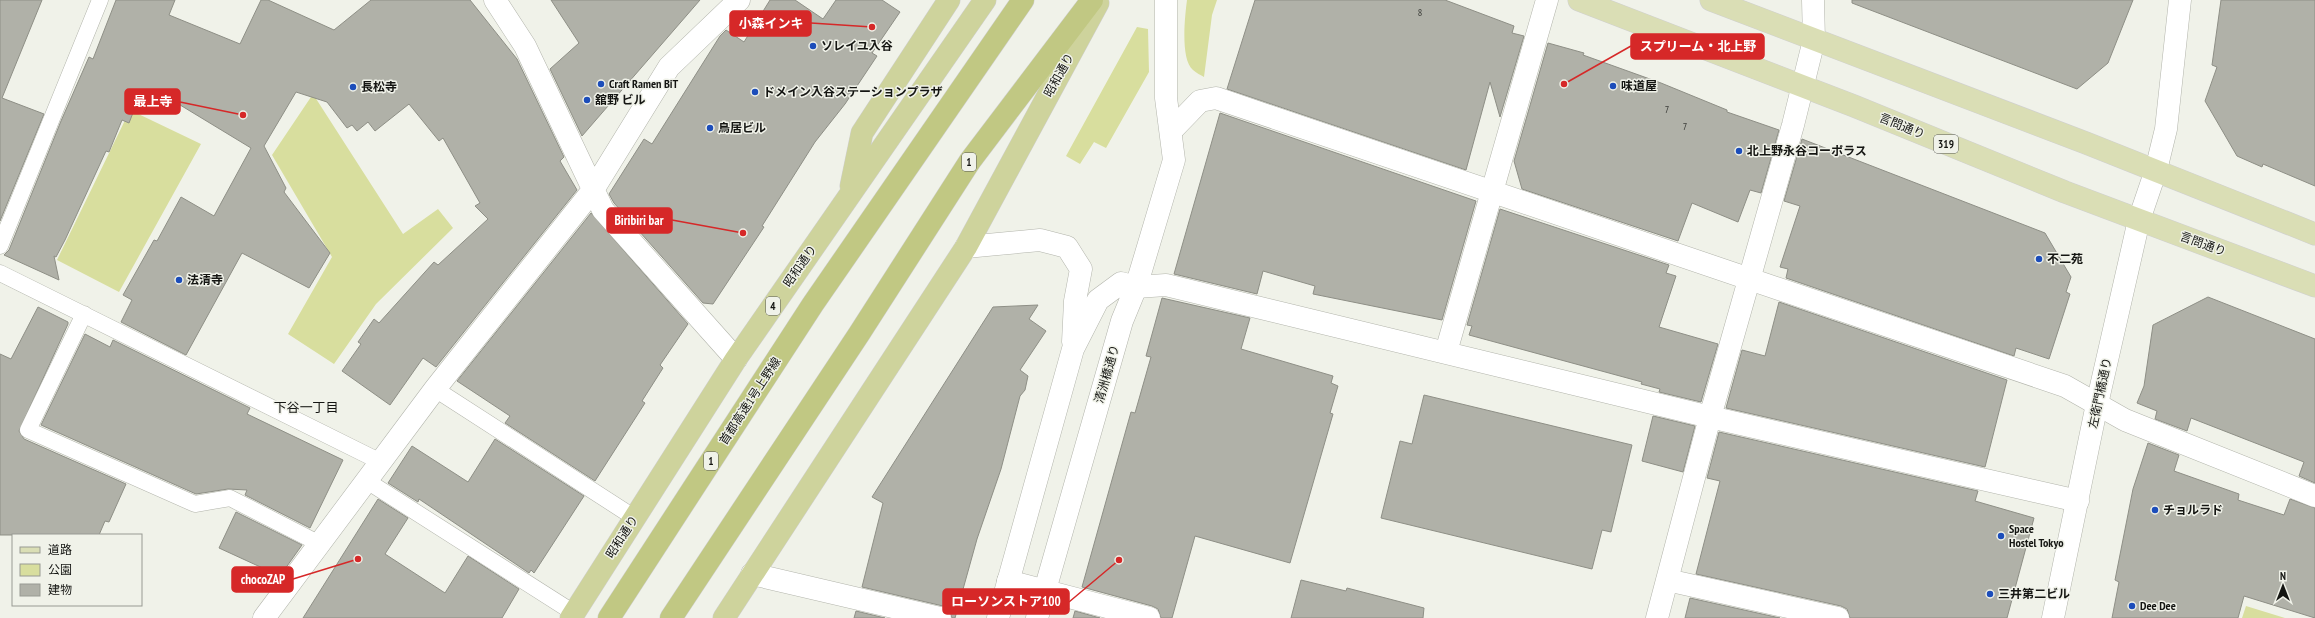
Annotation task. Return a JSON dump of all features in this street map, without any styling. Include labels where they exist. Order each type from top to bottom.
[{"type":"highway","points":[[849,195],[862,133],[949,0]]},
{"type":"highway","name":"昭和通り","points":[[572,615],[736,359],[985,0]]},
{"type":"highway","name":"首都高速1号上野線","points":[[609,618],[813,304],[1023,0]]},
{"type":"highway","name":"1","points":[[671,618],[859,334],[970,160],[1092,0]]},
{"type":"highway","name":"昭和通り","points":[[724,618],[966,247],[1100,0]]},
{"type":"main road","name":"言問通り","points":[[1578,0],[2139,220],[2315,286]]},
{"type":"main road","points":[[1711,0],[2156,170],[2315,234]]},
{"type":"street","points":[[495,0],[525,46],[603,210],[736,359]]},
{"type":"street","points":[[264,618],[435,389],[593,190],[669,67],[739,0]]},
{"type":"street","name":"清洲橋通り","points":[[1037,618],[1122,321],[1136,287],[1174,160],[1166,98],[1166,0]]},
{"type":"street","points":[[1446,352],[1547,0]]},
{"type":"street","points":[[1657,618],[1710,417],[1750,279],[1814,40],[1812,0]]},
{"type":"street","name":"左衛門橋通り","points":[[2054,618],[2097,404],[2139,220],[2156,170],[2166,129],[2180,0]]},
{"type":"street","points":[[1171,131],[1200,101],[1216,98],[1492,193],[2065,386],[2125,420],[2315,496]]},
{"type":"street","points":[[966,247],[1040,240],[1067,247],[1081,269],[1075,301],[1073,349]]},
{"type":"street","points":[[998,618],[1073,349],[1098,300],[1121,282],[1136,287],[1166,286],[1446,352],[1710,417],[2078,501]]},
{"type":"street","points":[[752,574],[940,618]]},
{"type":"street","points":[[1667,580],[1838,618]]},
{"type":"street","points":[[1008,581],[1150,618]]},
{"type":"lane","points":[[0,246],[100,0]]},
{"type":"lane","points":[[0,273],[381,462]]},
{"type":"lane","points":[[84,314],[28,430],[195,504],[230,498],[320,544]]},
{"type":"lane","points":[[435,389],[635,518]]},
{"type":"lane","points":[[367,481],[572,615]]},
{"type":"green space","points":[[1187,0],[1217,0],[1212,15],[1204,77],[1193,70],[1186,57],[1184,37]]},
{"type":"green space","points":[[1137,27],[1148,29],[1149,72],[1106,148],[1094,142],[1080,164],[1066,156]]},
{"type":"green space","points":[[313,94],[403,234],[438,209],[453,228],[376,304],[334,364],[288,334],[332,257],[272,155]]},
{"type":"green space","points":[[130,110],[201,144],[119,292],[57,260]]},
{"type":"green space","points":[[2246,606],[2285,618],[2242,618]]},
{"type":"building","points":[[0,0],[42,0],[2,98],[44,114],[0,221]]},
{"type":"building","points":[[116,0],[175,0],[169,15],[240,44],[261,0],[268,0],[334,30],[371,0],[470,0],[517,59],[564,157],[560,161],[577,190],[436,367],[423,358],[390,405],[342,371],[361,344],[358,342],[374,319],[379,323],[434,262],[438,265],[488,219],[475,206],[480,203],[443,138],[439,141],[409,104],[375,131],[368,122],[357,131],[352,125],[347,128],[327,102],[296,92],[264,146],[286,188],[284,192],[330,253],[309,288],[242,253],[186,355],[121,322],[132,300],[123,295],[154,240],[157,241],[181,197],[214,216],[251,148],[162,94],[156,108],[138,100],[129,123],[122,120],[109,152],[106,151],[65,240],[56,257],[54,256],[59,280],[4,255],[9,250],[61,121],[89,57],[93,59]]},
{"type":"building","name":"舘野 ビル","points":[[551,0],[700,0],[582,136],[550,69],[579,43]]},
{"type":"building","points":[[770,0],[795,0],[823,19],[836,0],[882,0],[900,12],[872,53],[877,56],[845,104],[815,142],[762,226],[764,227],[713,304],[703,303],[614,203],[609,194],[644,139],[652,144],[720,36],[726,30],[744,42]]},
{"type":"building","points":[[1255,0],[1445,0],[1514,26],[1512,33],[1524,36],[1500,117],[1490,82],[1466,170],[1227,89]]},
{"type":"building","points":[[1852,0],[2133,0],[2108,63],[2077,89],[1852,3]]},
{"type":"building","points":[[2221,0],[2315,0],[2315,186],[2263,164],[2262,167],[2237,156],[2205,101],[2217,67],[2212,65]]},
{"type":"building","points":[[1548,43],[1584,53],[1583,55],[1661,83],[1727,110],[1727,112],[1779,130],[1761,193],[1750,190],[1738,222],[1692,203],[1678,241],[1522,189],[1514,161]]},
{"type":"building","points":[[1220,113],[1476,201],[1442,320],[1313,294],[1315,286],[1263,271],[1257,294],[1174,274]]},
{"type":"building","points":[[1802,139],[2045,233],[2071,277],[2066,292],[2070,294],[2049,359],[2016,348],[2014,356],[1786,278],[1788,269],[1780,267],[1800,206],[1784,201]]},
{"type":"building","points":[[1500,209],[1669,265],[1666,273],[1676,276],[1659,327],[1718,344],[1701,402],[1659,392],[1660,389],[1641,384],[1642,382],[1469,335],[1472,326],[1467,325]]},
{"type":"building","points":[[591,213],[688,324],[660,365],[663,368],[642,401],[645,403],[595,481],[505,423],[510,416],[457,381]]},
{"type":"building","points":[[2208,297],[2315,339],[2315,483],[2299,476],[2304,462],[2191,418],[2187,431],[2155,419],[2157,411],[2137,403],[2144,386],[2153,325]]},
{"type":"building","points":[[1162,298],[1250,318],[1241,349],[1333,376],[1331,383],[1338,386],[1330,413],[1333,414],[1290,563],[1195,536],[1172,618],[1161,618],[1158,609],[1152,606],[1082,587],[1131,412],[1135,413],[1151,357],[1146,356]]},
{"type":"building","points":[[1779,302],[2007,380],[1985,467],[1726,408],[1742,350],[1765,356]]},
{"type":"building","points":[[1038,305],[1029,319],[1046,331],[1020,370],[1028,376],[1025,390],[1020,396],[1001,469],[977,539],[955,618],[952,618],[949,609],[943,606],[862,587],[883,503],[872,497],[993,307]]},
{"type":"building","points":[[38,307],[68,322],[19,431],[24,439],[126,484],[109,522],[105,521],[99,534],[0,535],[0,354],[11,359]]},
{"type":"building","points":[[85,334],[110,347],[113,340],[250,408],[247,414],[343,460],[310,528],[245,495],[247,490],[228,489],[196,494],[41,425]]},
{"type":"building","points":[[1424,395],[1632,445],[1611,532],[1602,530],[1592,569],[1381,518],[1400,441],[1412,444]]},
{"type":"building","points":[[1653,416],[1695,426],[1683,472],[1642,461]]},
{"type":"building","points":[[1719,432],[1978,491],[1975,501],[2034,518],[2007,618],[1850,618],[1847,609],[1841,606],[1696,574],[1720,481],[1707,478]]},
{"type":"building","points":[[495,439],[584,496],[534,573],[531,570],[529,573],[419,499],[418,502],[388,483],[412,446],[468,482]]},
{"type":"building","points":[[2148,443],[2179,455],[2174,471],[2239,494],[2238,500],[2284,515],[2290,499],[2315,508],[2315,618],[2244,596],[2238,618],[2112,618],[2119,582],[2115,580],[2133,489]]},
{"type":"building","points":[[378,499],[408,518],[385,554],[445,593],[468,556],[519,589],[502,618],[303,618]]},
{"type":"building","points":[[236,512],[302,545],[280,576],[219,548]]},
{"type":"building","points":[[1301,580],[1346,591],[1347,588],[1424,608],[1423,618],[1291,618]]},
{"type":"building","points":[[1690,598],[1780,618],[1685,618]]},
{"type":"building","points":[[856,611],[885,618],[854,618]]},
{"type":"building","points":[[1075,611],[1100,618],[1073,618]]},
{"type":"place","name":"小森インキ","points":[[872,27]]},
{"type":"place","name":"ソレイユ入谷","points":[[813,46]]},
{"type":"place","name":"Craft Ramen BiT","points":[[601,84]]},
{"type":"place","name":"スプリーム・北上野","points":[[1564,84]]},
{"type":"place","name":"味道屋","points":[[1613,86]]},
{"type":"place","name":"長松寺","points":[[353,87]]},
{"type":"place","name":"ドメイン入谷ステーションプラザ","points":[[755,92]]},
{"type":"place","name":"舘野 ビル","points":[[587,100]]},
{"type":"place","name":"最上寺","points":[[243,115]]},
{"type":"place","name":"鳥居ビル","points":[[710,128]]},
{"type":"place","name":"北上野永谷コーポラス","points":[[1739,151]]},
{"type":"place","name":"Biribiri bar","points":[[743,233]]},
{"type":"place","name":"不二苑","points":[[2039,259]]},
{"type":"place","name":"法清寺","points":[[179,280]]},
{"type":"place","name":"チョルラド","points":[[2155,510]]},
{"type":"place","name":"Space Hostel Tokyo","points":[[2001,536]]},
{"type":"place","name":"chocoZAP","points":[[358,559]]},
{"type":"place","name":"ローソンストア100","points":[[1119,560]]},
{"type":"place","name":"三井第二ビル","points":[[1990,594]]},
{"type":"place","name":"Dee Dee","points":[[2132,606]]},
{"type":"district","name":"下谷一丁目","points":[[306,407]]}]
